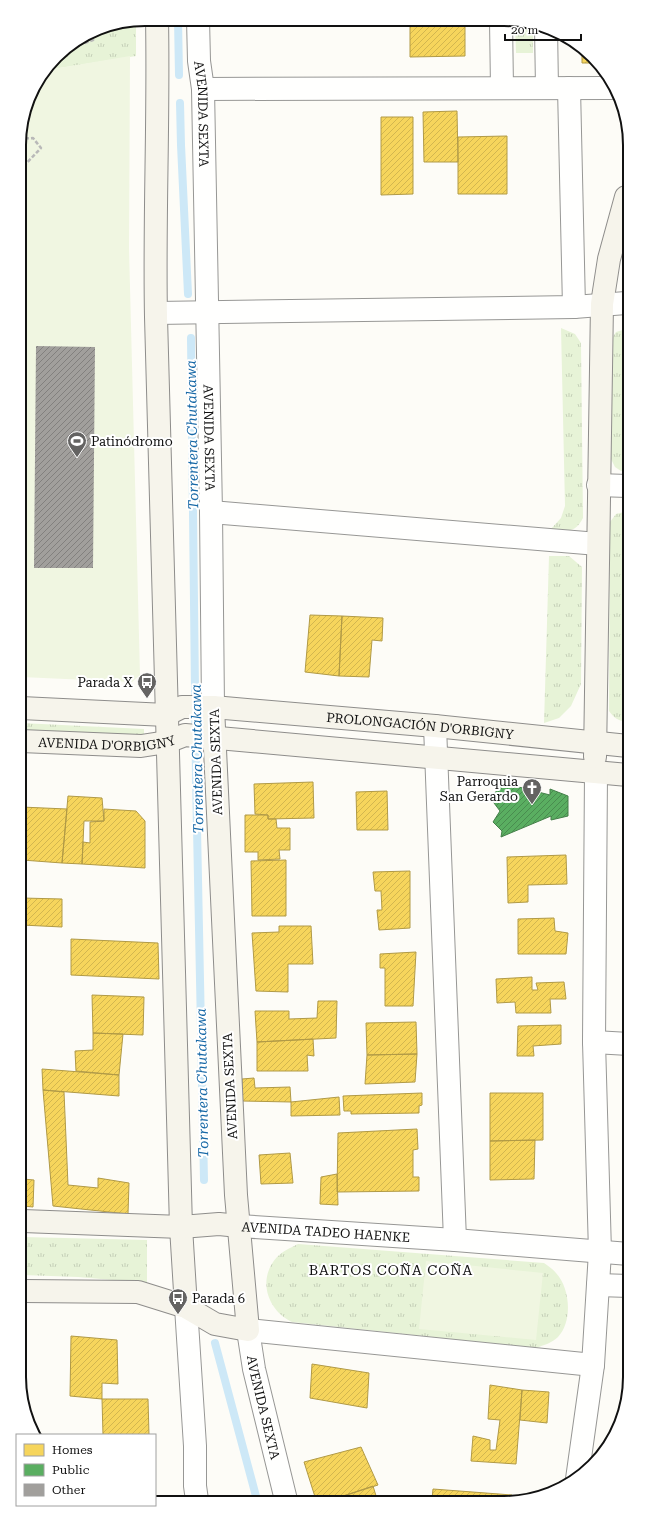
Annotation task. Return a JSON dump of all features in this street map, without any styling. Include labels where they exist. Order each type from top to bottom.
[{"type":"main road","name":"AVENIDA SEXTA","points":[[157,26],[156,313],[174,711],[210,1226],[231,1327]]},
{"type":"main road","points":[[596,773],[595,742],[598,485],[602,304],[609,259],[623,208]]},
{"type":"main road","name":"AVENIDA SEXTA","points":[[186,1307],[210,1226],[236,1195],[212,737],[212,707]]},
{"type":"main road","name":"AVENIDA D'ORBIGNY","points":[[26,708],[174,711],[212,707]]},
{"type":"main road","name":"PROLONGACIÓN D'ORBIGNY","points":[[212,707],[435,726],[623,745]]},
{"type":"main road","points":[[212,737],[623,775]]},
{"type":"main road","name":"AVENIDA D'ORBIGNY","points":[[26,741],[141,746],[176,739],[212,737]]},
{"type":"main road","name":"AVENIDA TADEO HAENKE","points":[[26,1220],[210,1226]]},
{"type":"main road","points":[[26,1291],[138,1292],[186,1307],[231,1327]]},
{"type":"street","name":"AVENIDA SEXTA","points":[[198,26],[199,61],[203,88],[195,312],[211,512],[212,707]]},
{"type":"street","points":[[501,26],[502,88]]},
{"type":"street","points":[[546,34],[547,88]]},
{"type":"street","points":[[203,88],[608,88]]},
{"type":"street","points":[[569,88],[574,307]]},
{"type":"street","points":[[156,313],[574,307],[623,303]]},
{"type":"street","points":[[598,485],[623,486]]},
{"type":"street","points":[[211,512],[598,544]]},
{"type":"street","points":[[435,726],[455,1240]]},
{"type":"street","points":[[578,1469],[592,1365],[600,1252],[594,1042],[596,773]]},
{"type":"street","points":[[594,1042],[623,1044]]},
{"type":"street","name":"AVENIDA TADEO HAENKE","points":[[210,1226],[455,1240],[623,1254]]},
{"type":"street","points":[[598,1285],[623,1286]]},
{"type":"street","name":"AVENIDA SEXTA","points":[[186,1307],[192,1386],[196,1496]]},
{"type":"street","points":[[231,1327],[592,1365]]},
{"type":"street","name":"AVENIDA SEXTA","points":[[231,1327],[254,1369],[285,1496]]},
{"type":"path","points":[[84,43],[93,40],[95,37]]},
{"type":"path","points":[[26,138],[33,138],[41,148],[26,164]]},
{"type":"green space","points":[[136,27],[136,56],[54,69],[61,61],[79,46],[100,35],[122,28]]},
{"type":"green space","points":[[515,27],[533,30],[533,53],[516,53]]},
{"type":"green space","name":"Patinódromo","points":[[130,56],[129,248],[140,675],[132,682],[26,677],[26,138],[30,114],[35,100],[46,79],[55,69]]},
{"type":"green space","points":[[561,328],[575,334],[581,343],[583,518],[577,527],[565,531],[550,530],[561,518],[565,506]]},
{"type":"green space","points":[[623,330],[623,471],[621,471],[615,467],[611,459],[611,340],[616,332]]},
{"type":"green space","points":[[623,512],[623,721],[617,719],[609,711],[610,522],[616,514]]},
{"type":"green space","points":[[549,556],[569,556],[582,567],[581,684],[571,706],[559,718],[544,723]]},
{"type":"green space","points":[[26,723],[144,729],[144,736],[26,730]]},
{"type":"green space","points":[[26,1237],[147,1240],[147,1283],[78,1277],[26,1275]]},
{"type":"green space","points":[[298,1244],[544,1263],[561,1279],[564,1287],[568,1305],[566,1322],[563,1330],[556,1339],[548,1344],[536,1348],[292,1322],[283,1317],[276,1310],[271,1302],[266,1284],[267,1275],[277,1257],[284,1251]]},
{"type":"green space","points":[[426,1261],[543,1273],[536,1340],[419,1329]]},
{"type":"building: Homes","points":[[410,26],[465,26],[465,56],[410,57]]},
{"type":"building: Homes","points":[[582,56],[589,63],[582,63]]},
{"type":"building: Homes","points":[[457,111],[458,162],[424,162],[423,112]]},
{"type":"building: Homes","points":[[381,117],[413,117],[413,194],[381,195]]},
{"type":"building: Homes","points":[[507,136],[507,194],[458,194],[458,137]]},
{"type":"building: Homes","points":[[310,615],[342,616],[339,676],[305,672]]},
{"type":"building: Homes","points":[[342,616],[383,618],[382,641],[372,640],[369,677],[339,676]]},
{"type":"building: Homes","points":[[313,782],[314,818],[268,819],[268,815],[255,814],[254,784]]},
{"type":"building: Homes","points":[[387,791],[388,830],[357,830],[356,792]]},
{"type":"building: Homes","points":[[68,796],[102,798],[104,821],[84,821],[82,864],[62,863]]},
{"type":"building: Homes","points":[[26,807],[67,809],[62,863],[26,860]]},
{"type":"building: Homes","points":[[104,809],[136,811],[145,821],[145,868],[82,864],[83,842],[90,843],[90,822],[104,821]]},
{"type":"building: Homes","points":[[245,815],[268,815],[268,819],[276,819],[277,828],[290,828],[290,850],[279,850],[280,859],[258,860],[258,852],[245,852]]},
{"type":"building: Homes","points":[[566,855],[567,884],[528,885],[528,902],[508,903],[507,857]]},
{"type":"building: Homes","points":[[286,860],[286,916],[252,916],[251,861]]},
{"type":"building: Homes","points":[[410,871],[410,928],[379,930],[377,910],[382,910],[381,891],[375,891],[373,872]]},
{"type":"building: Homes","points":[[26,898],[62,899],[62,927],[26,925]]},
{"type":"building: Homes","points":[[554,918],[555,931],[568,933],[566,954],[518,954],[518,919]]},
{"type":"building: Homes","points":[[279,926],[311,926],[313,964],[288,964],[288,992],[256,991],[252,933],[279,932]]},
{"type":"building: Homes","points":[[71,939],[158,943],[159,979],[71,975]]},
{"type":"building: Homes","points":[[416,952],[413,1006],[385,1006],[385,968],[380,968],[380,954]]},
{"type":"building: Homes","points":[[532,977],[532,990],[538,990],[536,983],[564,982],[566,999],[550,999],[551,1013],[516,1013],[515,1002],[497,1003],[496,979]]},
{"type":"building: Homes","points":[[92,995],[144,997],[143,1035],[93,1033]]},
{"type":"building: Homes","points":[[318,1001],[337,1001],[336,1038],[257,1042],[255,1011],[289,1011],[289,1019],[317,1018]]},
{"type":"building: Homes","points":[[416,1022],[417,1054],[367,1055],[366,1023]]},
{"type":"building: Homes","points":[[561,1025],[561,1044],[533,1046],[534,1056],[517,1056],[518,1026]]},
{"type":"building: Homes","points":[[93,1033],[123,1034],[119,1075],[76,1071],[75,1051],[93,1050]]},
{"type":"building: Homes","points":[[313,1039],[314,1056],[307,1055],[308,1071],[257,1071],[257,1042]]},
{"type":"building: Homes","points":[[417,1054],[415,1082],[365,1084],[367,1055]]},
{"type":"building: Homes","points":[[42,1069],[119,1075],[119,1096],[43,1090]]},
{"type":"building: Homes","points":[[254,1078],[255,1088],[290,1087],[291,1102],[242,1101],[242,1079]]},
{"type":"building: Homes","points":[[43,1090],[64,1092],[68,1185],[98,1188],[98,1178],[129,1183],[128,1214],[53,1206]]},
{"type":"building: Homes","points":[[422,1093],[422,1105],[419,1106],[419,1113],[351,1114],[351,1111],[344,1111],[343,1096]]},
{"type":"building: Homes","points":[[490,1093],[543,1093],[543,1140],[490,1141]]},
{"type":"building: Homes","points":[[339,1097],[340,1115],[291,1116],[291,1102]]},
{"type":"building: Homes","points":[[417,1129],[418,1149],[413,1150],[413,1177],[419,1177],[419,1191],[337,1192],[338,1133]]},
{"type":"building: Homes","points":[[535,1140],[534,1179],[490,1180],[490,1141]]},
{"type":"building: Homes","points":[[290,1153],[293,1183],[261,1184],[259,1155]]},
{"type":"building: Homes","points":[[337,1174],[338,1205],[320,1204],[321,1177]]},
{"type":"building: Homes","points":[[26,1179],[34,1180],[33,1207],[26,1206]]},
{"type":"building: Homes","points":[[71,1336],[117,1340],[118,1384],[102,1383],[102,1399],[70,1396]]},
{"type":"building: Homes","points":[[312,1364],[369,1373],[367,1408],[310,1398]]},
{"type":"building: Homes","points":[[490,1385],[522,1390],[516,1464],[471,1461],[473,1436],[490,1440],[490,1450],[496,1450],[500,1420],[488,1419]]},
{"type":"building: Homes","points":[[522,1390],[549,1392],[547,1423],[520,1420]]},
{"type":"building: Homes","points":[[102,1399],[148,1399],[149,1434],[103,1434]]},
{"type":"building: Homes","points":[[361,1447],[378,1485],[344,1496],[315,1496],[304,1462]]},
{"type":"building: Homes","points":[[373,1486],[376,1496],[343,1496]]},
{"type":"building: Homes","points":[[433,1489],[512,1495],[504,1496],[432,1496]]},
{"type":"building: Public","name":"Parroquia San Gerardo","points":[[499,782],[550,795],[550,789],[568,796],[568,816],[551,820],[551,816],[501,837],[502,831],[493,822],[500,811],[491,799],[499,787]]},
{"type":"building: Other","points":[[36,346],[95,347],[93,568],[34,568]]},
{"type":"waterway","name":"Torrentera Chutakawa","points":[[178,26],[179,75]]},
{"type":"waterway","name":"Torrentera Chutakawa","points":[[180,103],[188,294]]},
{"type":"waterway","name":"Torrentera Chutakawa","points":[[191,338],[196,778],[204,1180]]},
{"type":"waterway","name":"Torrentera Chutakawa","points":[[215,1343],[256,1496]]},
{"type":"place","name":"Patinódromo","points":[[77,458]]},
{"type":"place","name":"Parada X","points":[[147,699]]},
{"type":"place","name":"Parroquia San Gerardo","points":[[532,805]]},
{"type":"place","name":"Parada 6","points":[[178,1315]]},
{"type":"district","name":"BARTOS COÑA COÑA","points":[[391,1270]]}]
